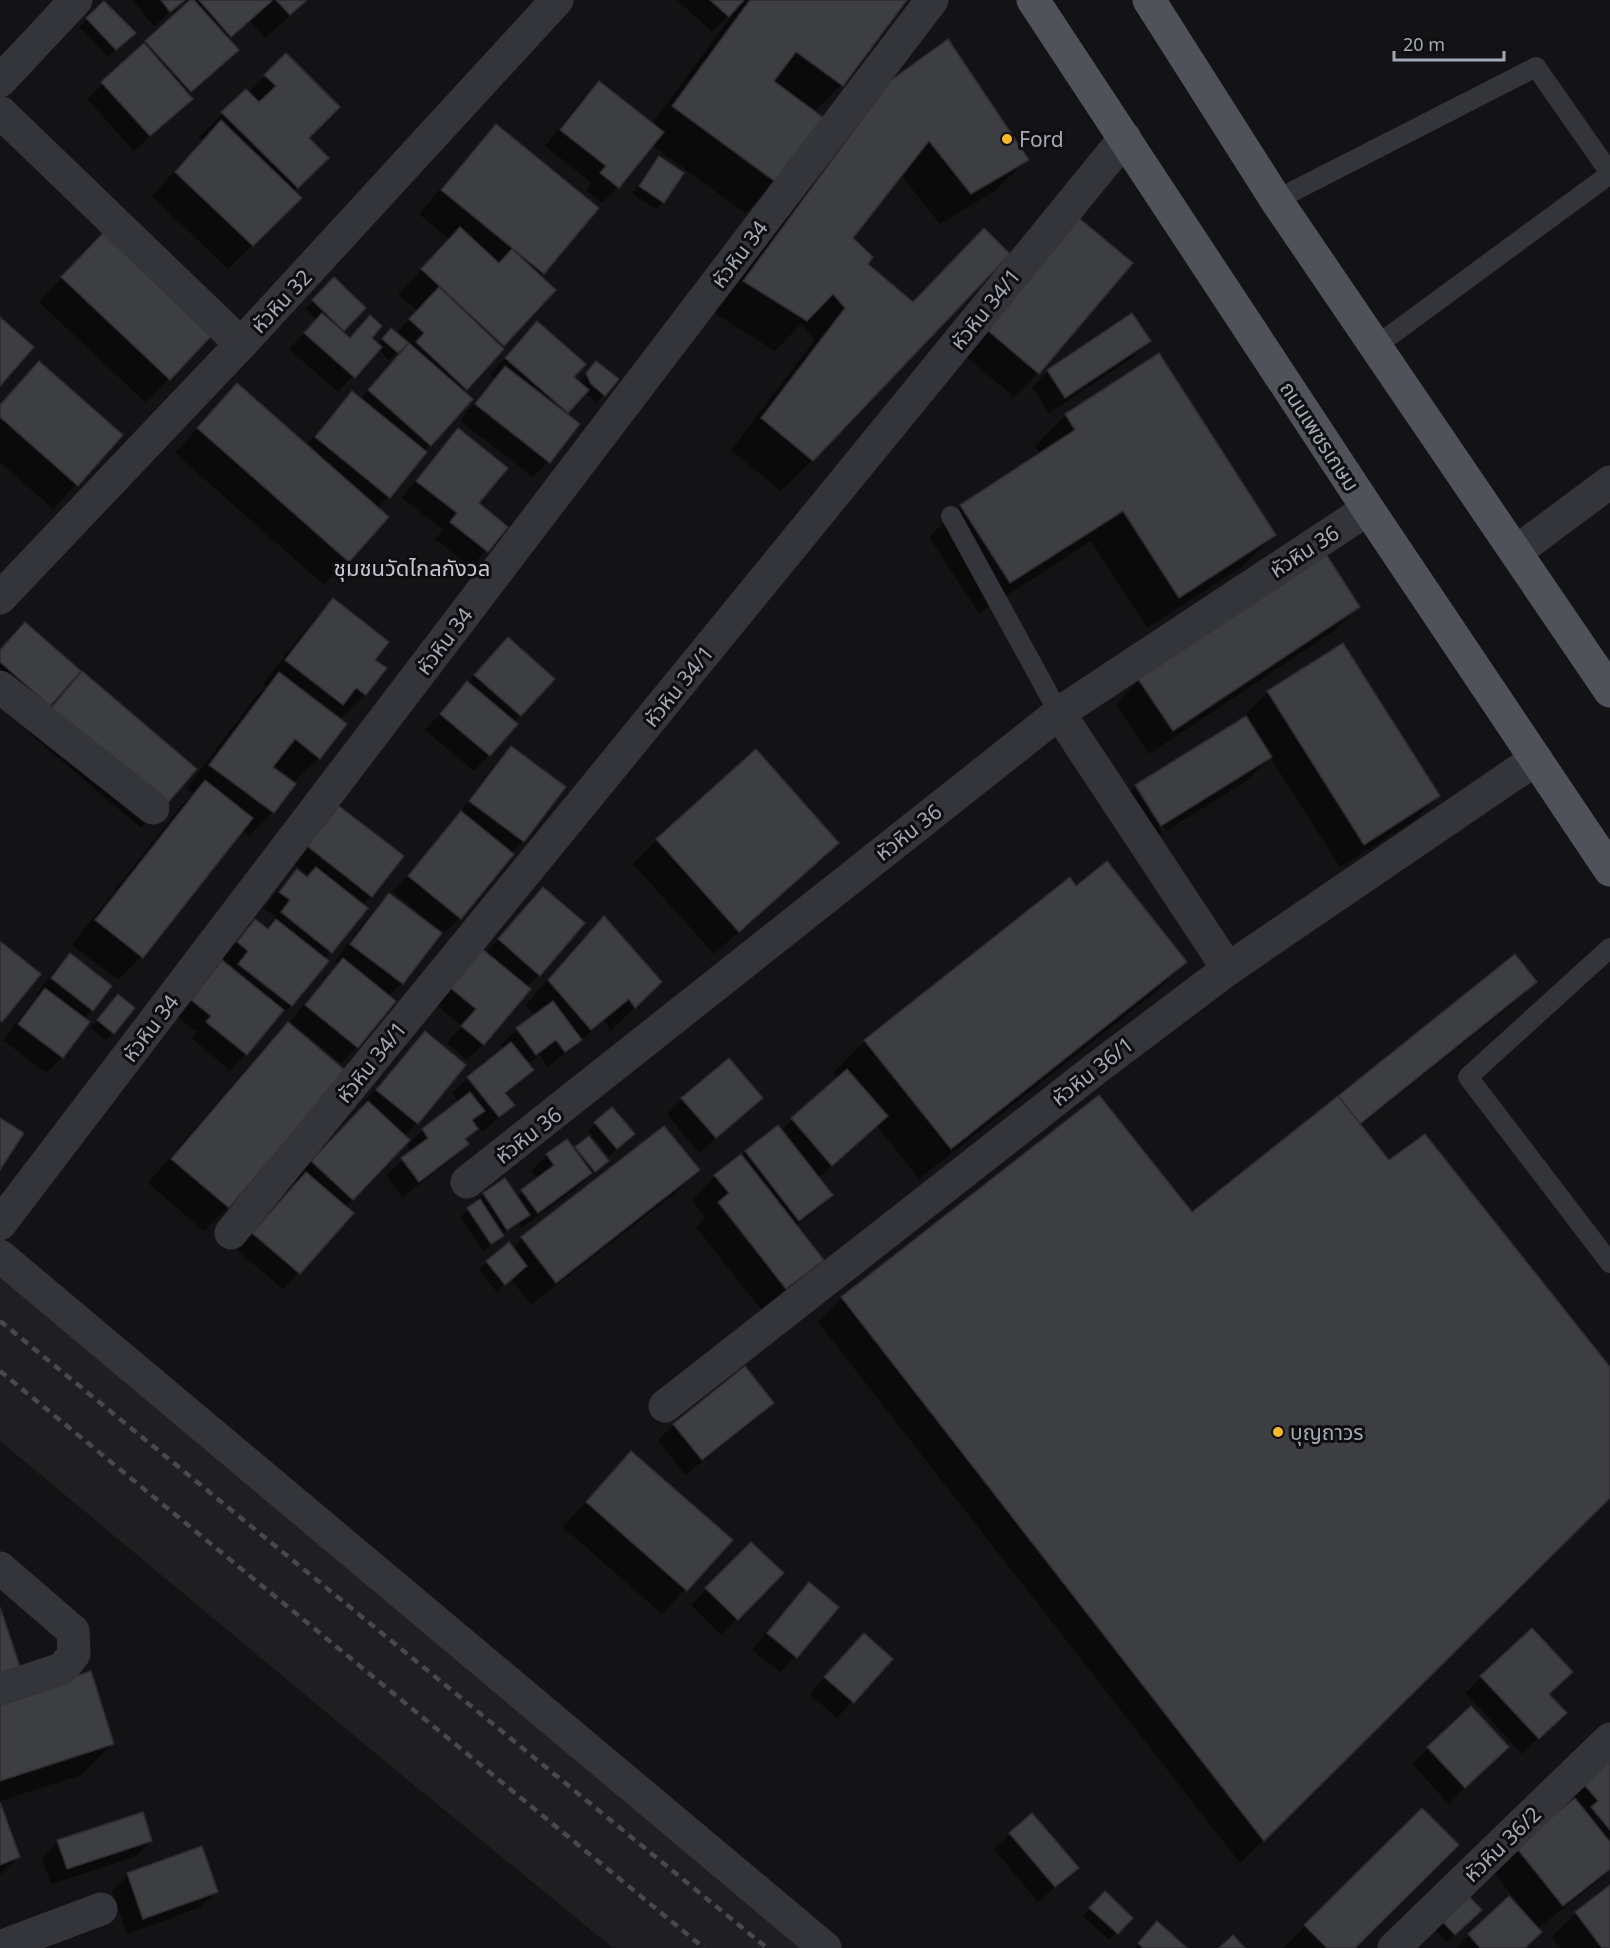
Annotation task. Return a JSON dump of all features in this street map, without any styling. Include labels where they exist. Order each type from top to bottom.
[{"type":"main road","name":"ถนนเพชรเกษม","points":[[1033,0],[1368,509],[1610,870]]},
{"type":"main road","points":[[1156,3],[1276,200],[1610,691]]},
{"type":"street","points":[[0,81],[76,0]]},
{"type":"street","name":"หัวหิน 32","points":[[0,598],[241,345],[557,0]]},
{"type":"street","name":"หัวหิน 34","points":[[0,1224],[932,0]]},
{"type":"street","points":[[0,112],[241,345]]},
{"type":"street","name":"หัวหิน 34/1","points":[[231,1233],[1125,138]]},
{"type":"street","points":[[1516,552],[1610,482]]},
{"type":"street","name":"หัวหิน 36","points":[[467,1182],[1059,712],[1368,509]]},
{"type":"street","points":[[0,687],[153,808]]},
{"type":"street","points":[[1059,712],[1228,969]]},
{"type":"street","name":"หัวหิน 36/1","points":[[665,1406],[1094,1070],[1228,969],[1536,759]]},
{"type":"street","points":[[0,1256],[825,1948]]},
{"type":"street","points":[[0,1568],[73,1631],[74,1654],[62,1669],[0,1689]]},
{"type":"street","name":"หัวหิน 36/2","points":[[1394,1948],[1610,1739]]},
{"type":"street","points":[[0,1947],[101,1909]]},
{"type":"lane","points":[[1276,200],[1536,67],[1610,173],[1376,346]]},
{"type":"lane","points":[[951,516],[1059,712]]},
{"type":"lane","points":[[1610,948],[1468,1077],[1610,1263]]},
{"type":"shaded area","points":[[0,1269],[809,1948],[613,1948],[0,1441]]},
{"type":"building","points":[[161,0],[185,0],[170,12]]},
{"type":"building","points":[[190,0],[194,0],[239,50],[191,92],[145,41]]},
{"type":"building","points":[[199,0],[271,0],[272,1],[231,37]]},
{"type":"building","points":[[276,0],[307,0],[290,15]]},
{"type":"building","points":[[710,0],[744,0],[729,17]]},
{"type":"building","points":[[750,0],[907,0],[843,86],[796,52],[774,81],[825,119],[777,183],[672,106]]},
{"type":"building","points":[[104,1],[136,33],[116,50],[86,18]]},
{"type":"building","points":[[948,39],[1029,160],[971,194],[929,141],[853,238],[873,257],[868,264],[913,302],[984,228],[1010,254],[813,461],[761,418],[845,308],[833,294],[807,321],[743,281],[890,81]]},
{"type":"building","points":[[144,43],[193,99],[150,136],[101,82]]},
{"type":"building","points":[[286,53],[340,107],[309,138],[329,158],[298,188],[221,112],[246,89],[259,102],[276,86],[264,75]]},
{"type":"building","points":[[599,81],[664,132],[619,188],[600,173],[606,166],[560,130]]},
{"type":"building","points":[[221,120],[302,198],[253,246],[175,172]]},
{"type":"building","points":[[496,124],[599,208],[544,274],[441,190]]},
{"type":"building","points":[[659,156],[684,173],[664,203],[639,186]]},
{"type":"building","points":[[1079,218],[1133,263],[1039,374],[986,329]]},
{"type":"building","points":[[460,227],[499,263],[512,249],[556,290],[504,346],[421,269]]},
{"type":"building","points":[[106,230],[215,332],[170,380],[61,277]]},
{"type":"building","points":[[334,277],[366,308],[344,331],[312,300]]},
{"type":"building","points":[[439,287],[504,349],[467,390],[416,342],[424,333],[409,319]]},
{"type":"building","points":[[322,313],[350,338],[370,315],[382,326],[372,338],[382,347],[355,378],[304,333]]},
{"type":"building","points":[[1132,313],[1151,341],[1065,398],[1047,370]]},
{"type":"building","points":[[0,317],[34,347],[0,386]]},
{"type":"building","points":[[537,321],[586,364],[574,377],[589,390],[568,413],[505,358]]},
{"type":"building","points":[[391,328],[409,343],[398,353],[382,339]]},
{"type":"building","points":[[409,343],[473,399],[431,446],[368,390]]},
{"type":"building","points":[[1159,353],[1276,535],[1179,598],[1123,511],[1010,583],[960,505],[1075,430],[1065,414]]},
{"type":"building","points":[[39,361],[123,435],[78,486],[0,417],[0,405]]},
{"type":"building","points":[[596,361],[619,379],[605,396],[591,384],[586,373]]},
{"type":"building","points":[[505,366],[580,424],[550,463],[475,404]]},
{"type":"building","points":[[237,383],[389,517],[349,562],[197,428]]},
{"type":"building","points":[[352,391],[427,452],[390,498],[315,437]]},
{"type":"building","points":[[458,428],[508,468],[479,503],[508,527],[488,552],[450,522],[457,513],[416,481]]},
{"type":"building","points":[[1326,554],[1360,607],[1173,731],[1138,679]]},
{"type":"building","points":[[333,598],[389,642],[375,660],[387,668],[366,695],[356,688],[343,705],[285,660]]},
{"type":"building","points":[[25,622],[81,671],[50,706],[0,662],[0,650]]},
{"type":"building","points":[[508,637],[555,679],[521,716],[474,675]]},
{"type":"building","points":[[1343,643],[1440,796],[1364,845],[1267,691]]},
{"type":"building","points":[[82,671],[197,769],[166,805],[51,708]]},
{"type":"building","points":[[279,672],[347,724],[320,759],[295,739],[273,767],[296,784],[274,813],[209,765]]},
{"type":"building","points":[[467,681],[518,724],[490,756],[440,714]]},
{"type":"building","points":[[1246,716],[1272,757],[1161,826],[1135,785]]},
{"type":"building","points":[[511,746],[566,787],[524,842],[469,801]]},
{"type":"building","points":[[756,749],[839,843],[739,932],[656,839]]},
{"type":"building","points":[[205,780],[253,818],[143,958],[95,920]]},
{"type":"building","points":[[339,806],[404,856],[372,897],[307,846]]},
{"type":"building","points":[[461,811],[514,854],[461,919],[408,876]]},
{"type":"building","points":[[1107,861],[1187,962],[951,1149],[864,1040],[1070,877],[1076,886]]},
{"type":"building","points":[[316,867],[368,908],[332,953],[281,912],[290,900],[279,892],[297,869],[307,877]]},
{"type":"building","points":[[543,887],[585,923],[540,976],[498,939]]},
{"type":"building","points":[[389,893],[442,933],[403,984],[350,944]]},
{"type":"building","points":[[604,916],[662,982],[635,1008],[629,999],[591,1030],[548,980]]},
{"type":"building","points":[[255,919],[268,929],[276,919],[329,961],[292,1006],[238,964],[248,951],[237,942]]},
{"type":"building","points":[[0,941],[41,974],[2,1022],[0,1020]]},
{"type":"building","points":[[481,948],[531,989],[484,1045],[461,1026],[476,1009],[448,986]]},
{"type":"building","points":[[70,953],[112,986],[93,1011],[51,978]]},
{"type":"building","points":[[1515,954],[1537,982],[1360,1124],[1338,1096]]},
{"type":"building","points":[[343,958],[396,1001],[358,1048],[305,1005]]},
{"type":"building","points":[[222,960],[284,1010],[247,1055],[206,1022],[211,1016],[191,1000]]},
{"type":"building","points":[[45,988],[90,1022],[63,1058],[18,1024]]},
{"type":"building","points":[[118,994],[135,1008],[114,1034],[97,1020]]},
{"type":"building","points":[[553,1001],[582,1040],[565,1052],[556,1040],[536,1055],[516,1028]]},
{"type":"building","points":[[288,1022],[346,1071],[229,1208],[171,1159]]},
{"type":"building","points":[[425,1031],[466,1065],[418,1124],[376,1090]]},
{"type":"building","points":[[511,1042],[534,1070],[505,1093],[515,1105],[499,1117],[467,1077]]},
{"type":"building","points":[[729,1058],[763,1098],[716,1138],[681,1098]]},
{"type":"building","points":[[847,1069],[888,1116],[832,1166],[791,1118]]},
{"type":"building","points":[[470,1092],[485,1111],[472,1120],[478,1129],[465,1139],[469,1144],[419,1182],[401,1158],[428,1138],[422,1129]]},
{"type":"building","name":"บุญถาวร","points":[[1099,1095],[1192,1212],[1338,1096],[1389,1160],[1425,1134],[1610,1367],[1610,1498],[1264,1841],[841,1297]]},
{"type":"building","points":[[368,1101],[410,1140],[353,1200],[311,1161]]},
{"type":"building","points":[[612,1107],[635,1134],[617,1149],[594,1122]]},
{"type":"building","points":[[0,1118],[24,1133],[0,1170]]},
{"type":"building","points":[[778,1125],[833,1195],[799,1221],[745,1151]]},
{"type":"building","points":[[664,1126],[700,1170],[556,1283],[521,1237]]},
{"type":"building","points":[[589,1136],[609,1161],[595,1172],[575,1147]]},
{"type":"building","points":[[567,1139],[592,1173],[538,1213],[521,1190],[554,1165],[546,1154]]},
{"type":"building","points":[[741,1154],[824,1260],[786,1289],[718,1202],[729,1193],[714,1175]]},
{"type":"building","points":[[306,1172],[354,1213],[300,1274],[252,1233]]},
{"type":"building","points":[[505,1178],[530,1215],[507,1230],[483,1193]]},
{"type":"building","points":[[480,1199],[504,1236],[491,1244],[467,1208]]},
{"type":"building","points":[[509,1242],[527,1266],[505,1285],[486,1261]]},
{"type":"building","points":[[745,1366],[774,1403],[702,1460],[673,1424]]},
{"type":"building","points":[[631,1451],[733,1540],[687,1591],[586,1502]]},
{"type":"building","points":[[751,1542],[784,1573],[738,1620],[705,1588]]},
{"type":"building","points":[[809,1582],[839,1607],[797,1658],[767,1633]]},
{"type":"building","points":[[0,1607],[20,1667],[0,1673]]},
{"type":"building","points":[[1532,1628],[1573,1672],[1549,1694],[1567,1713],[1539,1739],[1480,1676]]},
{"type":"building","points":[[864,1633],[893,1659],[854,1703],[824,1677]]},
{"type":"building","points":[[91,1671],[114,1744],[0,1781],[0,1701]]},
{"type":"building","points":[[1471,1706],[1509,1747],[1465,1788],[1427,1747]]},
{"type":"building","points":[[1610,1758],[1610,1830],[1591,1807],[1598,1801],[1582,1782]]},
{"type":"building","points":[[1575,1798],[1610,1842],[1610,1869],[1563,1906],[1515,1846]]},
{"type":"building","points":[[0,1802],[20,1857],[0,1865]]},
{"type":"building","points":[[1422,1808],[1459,1845],[1355,1948],[1327,1948],[1304,1925]]},
{"type":"building","points":[[143,1812],[152,1841],[67,1869],[57,1840]]},
{"type":"building","points":[[1032,1813],[1079,1868],[1055,1887],[1009,1833]]},
{"type":"building","points":[[202,1846],[218,1892],[143,1919],[127,1873]]},
{"type":"building","points":[[1610,1885],[1610,1948],[1602,1948],[1575,1912]]},
{"type":"building","points":[[1105,1891],[1133,1918],[1118,1934],[1089,1908]]},
{"type":"building","points":[[1467,1894],[1482,1910],[1455,1935],[1440,1919]]},
{"type":"building","points":[[1509,1896],[1542,1932],[1525,1948],[1480,1948],[1468,1934]]},
{"type":"building","points":[[1157,1921],[1187,1948],[1143,1948],[1138,1943]]},
{"type":"building","points":[[1233,1935],[1245,1948],[1219,1948]]},
{"type":"railway","points":[[0,1321],[767,1948]]},
{"type":"railway","points":[[0,1371],[704,1948]]},
{"type":"place","name":"Ford","points":[[1007,139]]},
{"type":"place","name":"บุญถาวร","points":[[1278,1432]]},
{"type":"district","name":"ชุมชนวัดไกลกังวล","points":[[412,567]]}]
